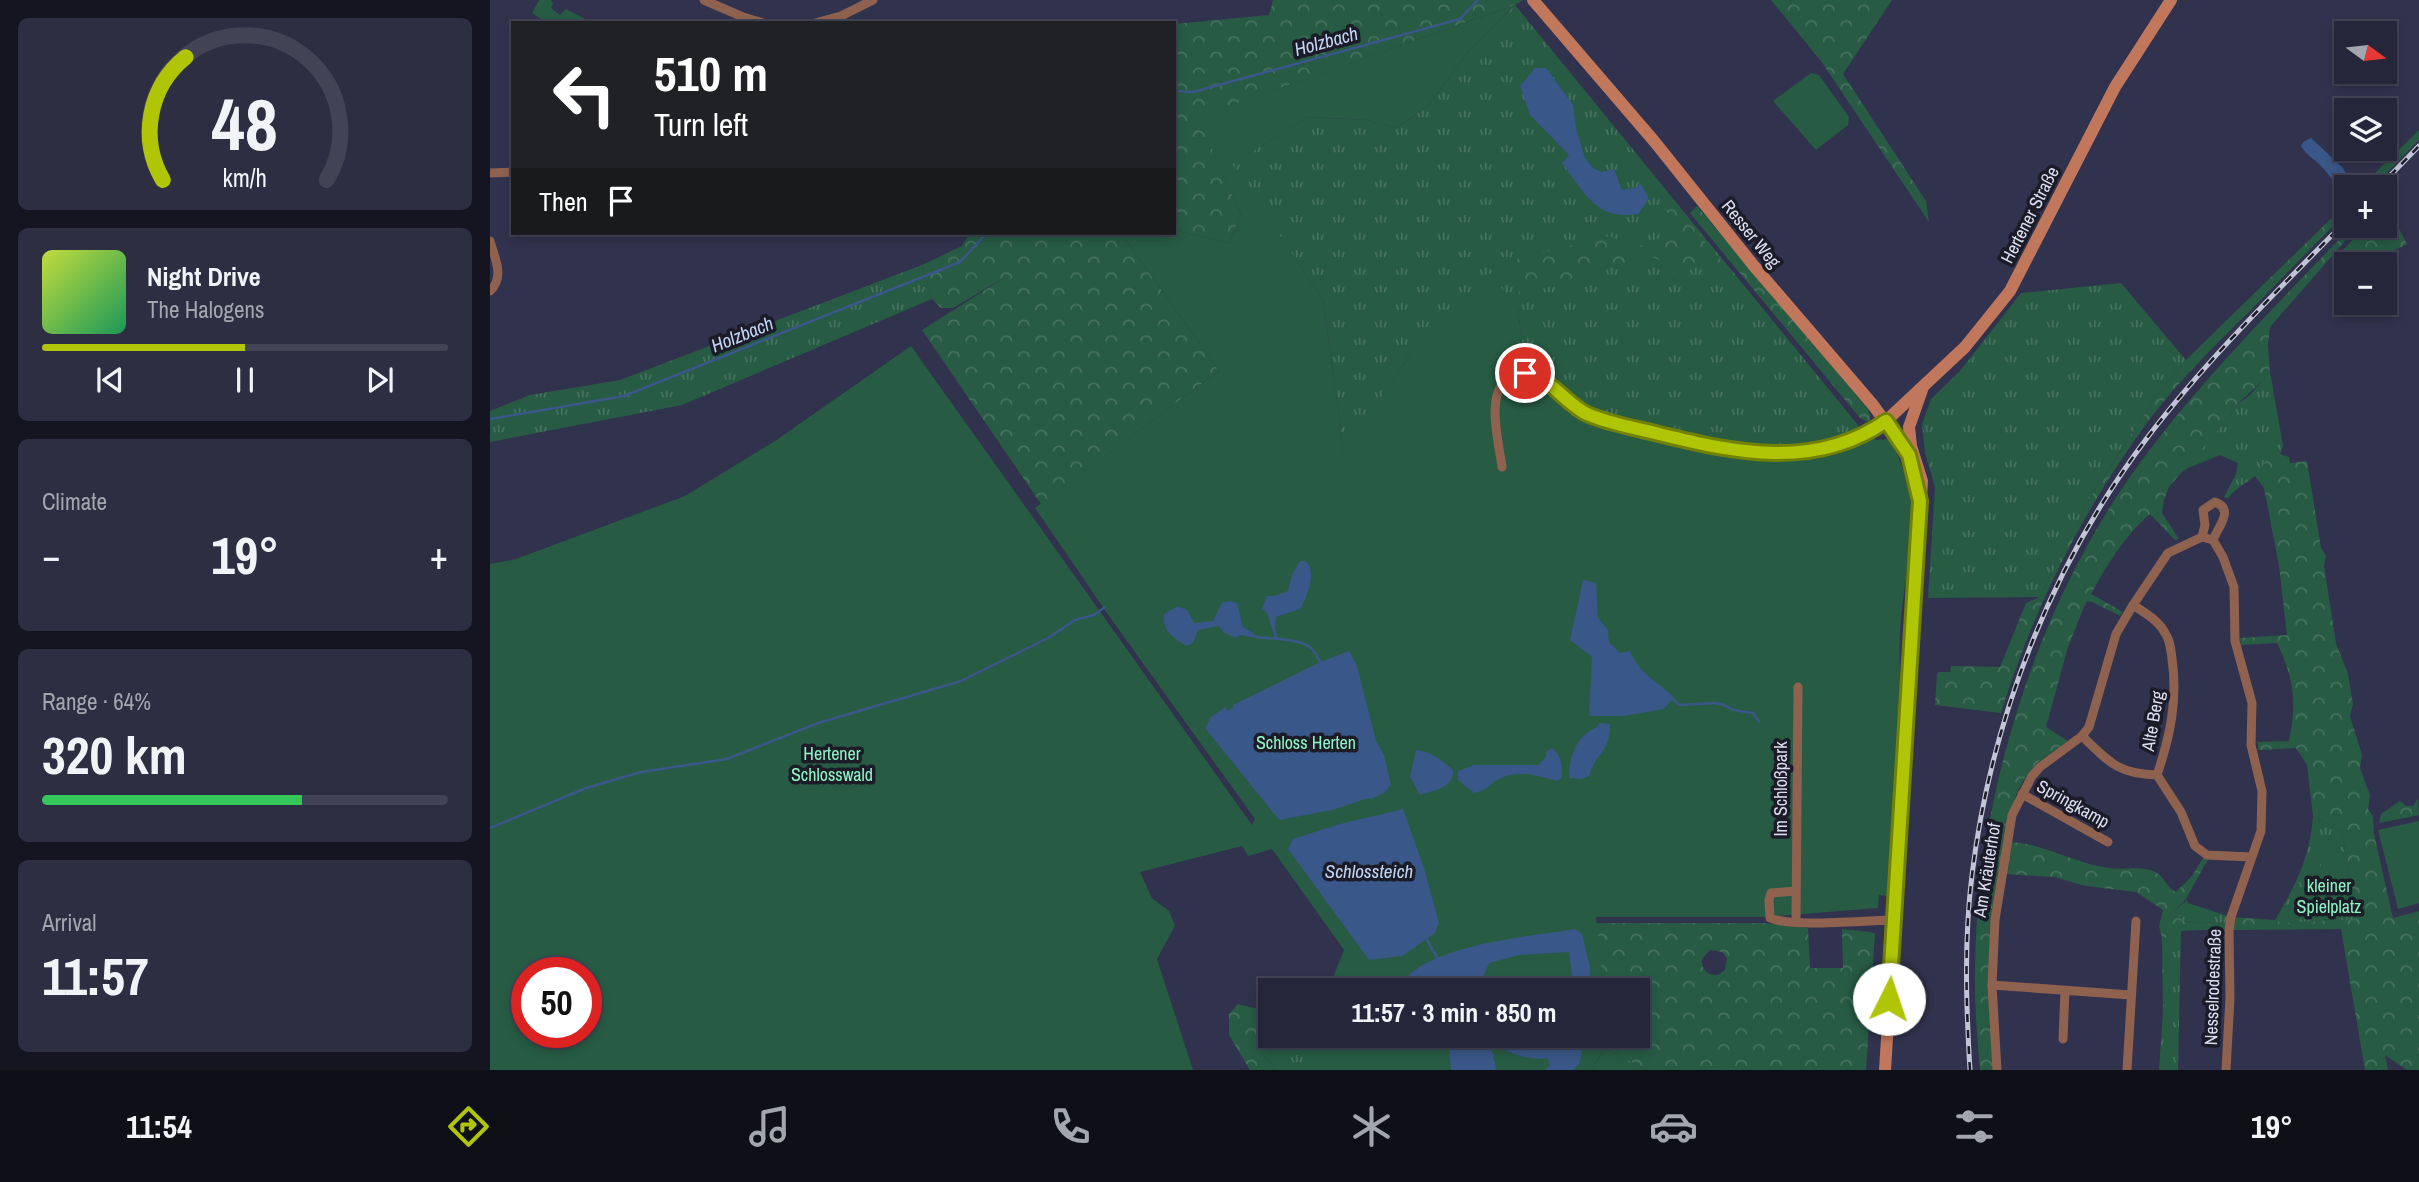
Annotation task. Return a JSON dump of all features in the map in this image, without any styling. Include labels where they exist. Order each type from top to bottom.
[{"type":"main road","name":"Resser Weg","points":[[1533,0],[1654,141],[1754,267],[1886,421],[1909,455],[1920,501]]},
{"type":"main road","name":"Hertener Straße","points":[[1886,421],[1965,347],[2010,291],[2115,87],[2171,0]]},
{"type":"main road","name":"Resser Weg","points":[[1885,1070],[1922,481],[1911,446],[1909,427],[1923,387]]},
{"type":"street","points":[[704,0],[756,21]]},
{"type":"street","points":[[822,21],[841,16],[873,0]]},
{"type":"street","points":[[490,173],[511,172]]},
{"type":"street","points":[[490,241],[499,270],[498,282],[491,291]]},
{"type":"street","points":[[1502,467],[1495,400],[1499,387],[1505,380],[1519,374],[1537,377],[1567,402],[1596,417],[1734,451],[1778,454],[1813,450],[1868,433],[1886,421]]},
{"type":"street","points":[[2202,537],[2203,510],[2215,502],[2222,505],[2225,519],[2213,540],[2202,537],[2168,553],[2133,605],[2116,634],[2089,727],[2082,736],[2113,766],[2139,774],[2157,775],[2181,812],[2195,846],[2207,855],[2251,857]]},
{"type":"street","name":"Nesselrodestraße","points":[[2213,540],[2231,576],[2235,641],[2252,704],[2251,745],[2262,791],[2263,815],[2261,831],[2229,930],[2230,998],[2226,1070]]},
{"type":"street","name":"Alte Berg","points":[[2133,605],[2154,619],[2167,635],[2174,670],[2174,708],[2157,775]]},
{"type":"street","name":"Im Schloßpark","points":[[1796,921],[1798,687]]},
{"type":"street","name":"Am Kräuterhof","points":[[1997,1070],[1992,985],[1995,920],[2012,815],[2039,766],[2082,736]]},
{"type":"street","name":"Springkamp","points":[[2022,794],[2108,842]]},
{"type":"street","points":[[1796,891],[1771,893],[1768,909],[1770,918],[1796,921],[1895,920]]},
{"type":"street","points":[[2127,1070],[2136,921]]},
{"type":"street","points":[[1992,985],[2131,995]]},
{"type":"street","points":[[2063,1039],[2066,991]]},
{"type":"green space","points":[[539,0],[551,0],[551,8],[560,15],[566,9],[585,19],[544,21],[532,13]]},
{"type":"green space","points":[[1273,0],[1523,0],[1199,117],[1241,215],[1229,243],[1176,230],[1176,24],[1269,15]]},
{"type":"green space","points":[[1771,0],[1892,0],[1843,74],[1926,201],[1929,222],[1821,61]]},
{"type":"green space","points":[[1515,5],[1862,430],[1795,449],[1746,447],[1592,412],[1536,369],[1525,368],[1518,308],[1411,353],[1344,453],[1323,300],[1231,164],[1308,117],[1367,120],[1397,128],[1429,105],[1471,48]]},
{"type":"green space","points":[[1515,5],[1471,48],[1429,105],[1397,128],[1367,120],[1308,117],[1232,164],[1323,300],[1344,452],[1411,353],[1489,273],[1518,308],[1525,368],[1533,380],[1587,418],[1732,458],[1803,458],[1871,434],[1876,440],[1889,439],[1902,465],[1912,513],[1900,636],[1900,726],[1889,896],[1879,895],[1878,908],[1765,917],[1596,917],[1603,978],[1333,978],[1344,950],[1272,849],[1248,856],[1242,846],[1140,872],[1152,898],[1169,911],[1175,926],[1157,959],[1193,1070],[490,1070],[490,564],[516,559],[685,496],[775,441],[911,346],[1252,825],[1255,819],[1035,508],[1219,371],[1122,235],[1176,235],[1176,230],[1229,243],[1241,215],[1198,117]]},
{"type":"green space","points":[[1811,73],[1819,75],[1849,117],[1848,125],[1816,150],[1773,101]]},
{"type":"green space","points":[[2419,130],[2419,140],[2385,175],[2373,175],[2387,161],[2397,161],[2397,152]]},
{"type":"green space","points":[[1661,190],[1733,274],[1709,257],[1675,274],[1661,261],[1650,256],[1519,296],[1517,259],[1610,236],[1632,248],[1652,242],[1672,230]]},
{"type":"green space","points":[[1697,206],[1868,409],[1870,423],[1860,418],[1690,213]]},
{"type":"green space","points":[[2334,216],[2334,225],[2185,377],[2128,450],[2083,521],[2064,558],[2029,634],[2001,713],[1935,705],[1939,672],[1950,672],[1951,666],[2000,667],[2026,603],[2040,597],[2090,498],[2154,399],[2186,360]]},
{"type":"green space","points":[[2397,225],[2407,244],[2386,252],[2343,250],[2354,238],[2397,238]]},
{"type":"green space","points":[[969,235],[1122,235],[1219,371],[1041,504],[922,330],[1007,276],[953,308],[941,308],[932,299],[922,265],[962,246]]},
{"type":"green space","points":[[2341,238],[2348,238],[2270,327],[2270,374],[2234,407],[2231,415],[2169,487],[2162,513],[2179,539],[2175,540],[2150,514],[2124,541],[2091,594],[2123,612],[2120,616],[2087,601],[2084,607],[2068,647],[2046,727],[2068,741],[2037,763],[2025,778],[2017,792],[2006,827],[1992,917],[1994,1070],[1980,1070],[1975,1004],[1978,902],[1999,776],[2016,713],[2037,653],[2092,537],[2125,484],[2150,449],[2233,351]]},
{"type":"green space","points":[[922,265],[932,299],[682,405],[490,442],[490,411],[530,395],[620,380]]},
{"type":"green space","points":[[2121,283],[2186,360],[2154,399],[2090,498],[2040,597],[1928,598],[1935,487],[1925,453],[1922,424],[1931,399],[1960,371],[2021,293]]},
{"type":"green space","points":[[2270,372],[2283,446],[2280,454],[2268,461],[2255,476],[2228,498],[2224,497],[2236,474],[2238,463],[2220,455],[2180,473],[2231,415],[2234,407],[2250,395]]},
{"type":"green space","points":[[2280,454],[2289,457],[2290,463],[2307,461],[2321,548],[2326,556],[2324,566],[2336,643],[2348,674],[2353,704],[2350,716],[2362,755],[2360,768],[2370,795],[2368,809],[2373,816],[2374,834],[2393,918],[2419,911],[2419,1070],[2407,1070],[2385,1055],[2388,1070],[2365,1070],[2341,929],[2229,930],[2231,917],[2275,920],[2277,917],[2280,923],[2356,919],[2342,832],[2313,816],[2307,765],[2296,748],[2258,750],[2258,742],[2289,741],[2293,715],[2290,679],[2277,643],[2241,645],[2240,638],[2287,635],[2279,566],[2264,488],[2255,476],[2267,459]]},
{"type":"green space","points":[[2418,798],[2419,815],[2379,823],[2381,814],[2400,801],[2406,806],[2413,806]]},
{"type":"green space","points":[[2313,816],[2342,832],[2356,920],[2279,923],[2277,917],[2306,857]]},
{"type":"green space","points":[[2419,821],[2419,903],[2398,909],[2378,830]]},
{"type":"green space","points":[[2009,842],[2035,846],[2096,866],[2151,870],[2160,875],[2176,892],[2192,876],[2203,858],[2208,859],[2186,899],[2174,911],[2183,921],[2226,925],[2225,929],[2181,931],[2162,939],[2159,926],[2163,910],[2136,892],[2086,886],[2054,877],[2004,874]]},
{"type":"green space","name":"kleiner Spielplatz","points":[[2343,851],[2353,917],[2284,920],[2312,885],[2327,853]]},
{"type":"green space","points":[[2187,900],[2188,903],[2231,917],[2229,930],[2225,925],[2183,921],[2174,911]]},
{"type":"green space","points":[[1595,923],[1764,923],[1808,928],[1810,968],[1843,968],[1842,929],[1875,934],[1866,1070],[1647,1070],[1605,1048],[1650,1048],[1650,978],[1602,978]],"holes":[[[1710,950],[1722,952],[1727,958],[1725,970],[1718,975],[1708,973],[1704,969],[1702,959]]]},
{"type":"green space","points":[[2181,930],[2178,1070],[2159,1070],[2163,1011],[2162,939]]},
{"type":"green space","points":[[1238,1004],[1258,1009],[1258,1048],[1262,1048],[1264,1057],[1276,1067],[1274,1070],[1250,1070],[1229,1035],[1229,1014]]},
{"type":"green space","points":[[1262,1048],[1363,1048],[1360,1070],[1274,1070],[1275,1066],[1264,1057]]},
{"type":"green space","points":[[1312,1048],[1605,1048],[1591,1070],[1307,1070]]},
{"type":"green space","points":[[1605,1048],[1647,1070],[1591,1070]]},
{"type":"water","points":[[1535,68],[1546,68],[1573,105],[1576,128],[1585,158],[1593,168],[1601,172],[1614,169],[1622,190],[1641,184],[1649,199],[1638,214],[1624,215],[1602,209],[1585,194],[1562,163],[1569,155],[1530,115],[1520,86]]},
{"type":"water","points":[[2311,138],[2343,168],[2347,175],[2334,175],[2334,181],[2301,146]]},
{"type":"water","points":[[1300,561],[1305,561],[1311,571],[1308,591],[1300,609],[1276,617],[1275,629],[1278,638],[1275,638],[1267,613],[1262,609],[1267,596],[1288,591],[1292,575]]},
{"type":"water","points":[[1583,580],[1596,583],[1598,618],[1608,630],[1609,642],[1620,653],[1630,651],[1643,671],[1674,697],[1664,709],[1624,716],[1589,716],[1592,657],[1570,640]]},
{"type":"water","points":[[1222,603],[1237,603],[1243,627],[1256,635],[1256,638],[1240,635],[1235,638],[1223,632],[1219,626],[1198,630],[1193,643],[1186,646],[1173,636],[1165,625],[1164,614],[1178,606],[1188,611],[1194,623],[1213,621]]},
{"type":"water","name":"Schlossteich","points":[[1349,651],[1357,666],[1376,741],[1384,755],[1391,785],[1384,793],[1371,799],[1279,820],[1205,728],[1211,717],[1225,707],[1228,711],[1233,705],[1320,662]]},
{"type":"water","points":[[1599,723],[1610,724],[1606,746],[1589,776],[1581,779],[1569,778],[1570,762],[1575,748]]},
{"type":"water","points":[[1552,748],[1560,758],[1562,778],[1557,781],[1528,774],[1513,774],[1474,793],[1458,780],[1458,771],[1474,765],[1538,765]]},
{"type":"water","points":[[1416,750],[1436,757],[1453,770],[1447,785],[1420,795],[1410,777]]},
{"type":"water","name":"Schlossteich","points":[[1403,809],[1424,868],[1439,923],[1435,933],[1402,956],[1369,960],[1288,849],[1293,839],[1340,824]]},
{"type":"water","points":[[1575,929],[1582,934],[1590,978],[1572,978],[1569,952],[1519,955],[1489,963],[1483,978],[1407,978],[1427,963],[1446,955],[1512,939]]},
{"type":"water","points":[[1449,1048],[1490,1048],[1494,1055],[1496,1070],[1451,1070]]},
{"type":"water","points":[[1502,1048],[1583,1048],[1579,1064],[1573,1070],[1545,1070],[1550,1065],[1548,1058],[1520,1056]]},
{"type":"waterway","name":"Holzbach","points":[[1176,91],[1193,92],[1460,19],[1478,0]]},
{"type":"waterway","name":"Holzbach","points":[[490,419],[624,396],[960,262],[985,235]]},
{"type":"waterway","points":[[490,828],[586,788],[641,772],[727,759],[818,723],[961,681],[1048,638],[1075,620],[1094,615],[1105,607]]},
{"type":"waterway","points":[[1256,637],[1306,645],[1314,651],[1320,662]]},
{"type":"waterway","points":[[1673,699],[1679,705],[1724,705],[1733,710],[1753,713],[1759,722]]},
{"type":"waterway","points":[[1427,940],[1438,959]]},
{"type":"railway","points":[[2391,175],[2419,146]]},
{"type":"railway","points":[[1970,1070],[1967,948],[1972,875],[1994,758],[2031,645],[2082,537],[2147,438],[2194,380],[2334,233]]},
{"type":"route","points":[[1525,373],[1541,379],[1567,402],[1588,414],[1714,448],[1763,454],[1794,453],[1830,446],[1868,433],[1886,421],[1909,455],[1920,501],[1889,999]]},
{"type":"park label","name":"Schloss Herten","points":[[1306,743]]},
{"type":"park label","name":"Hertener Schlosswald","points":[[832,764]]}]
